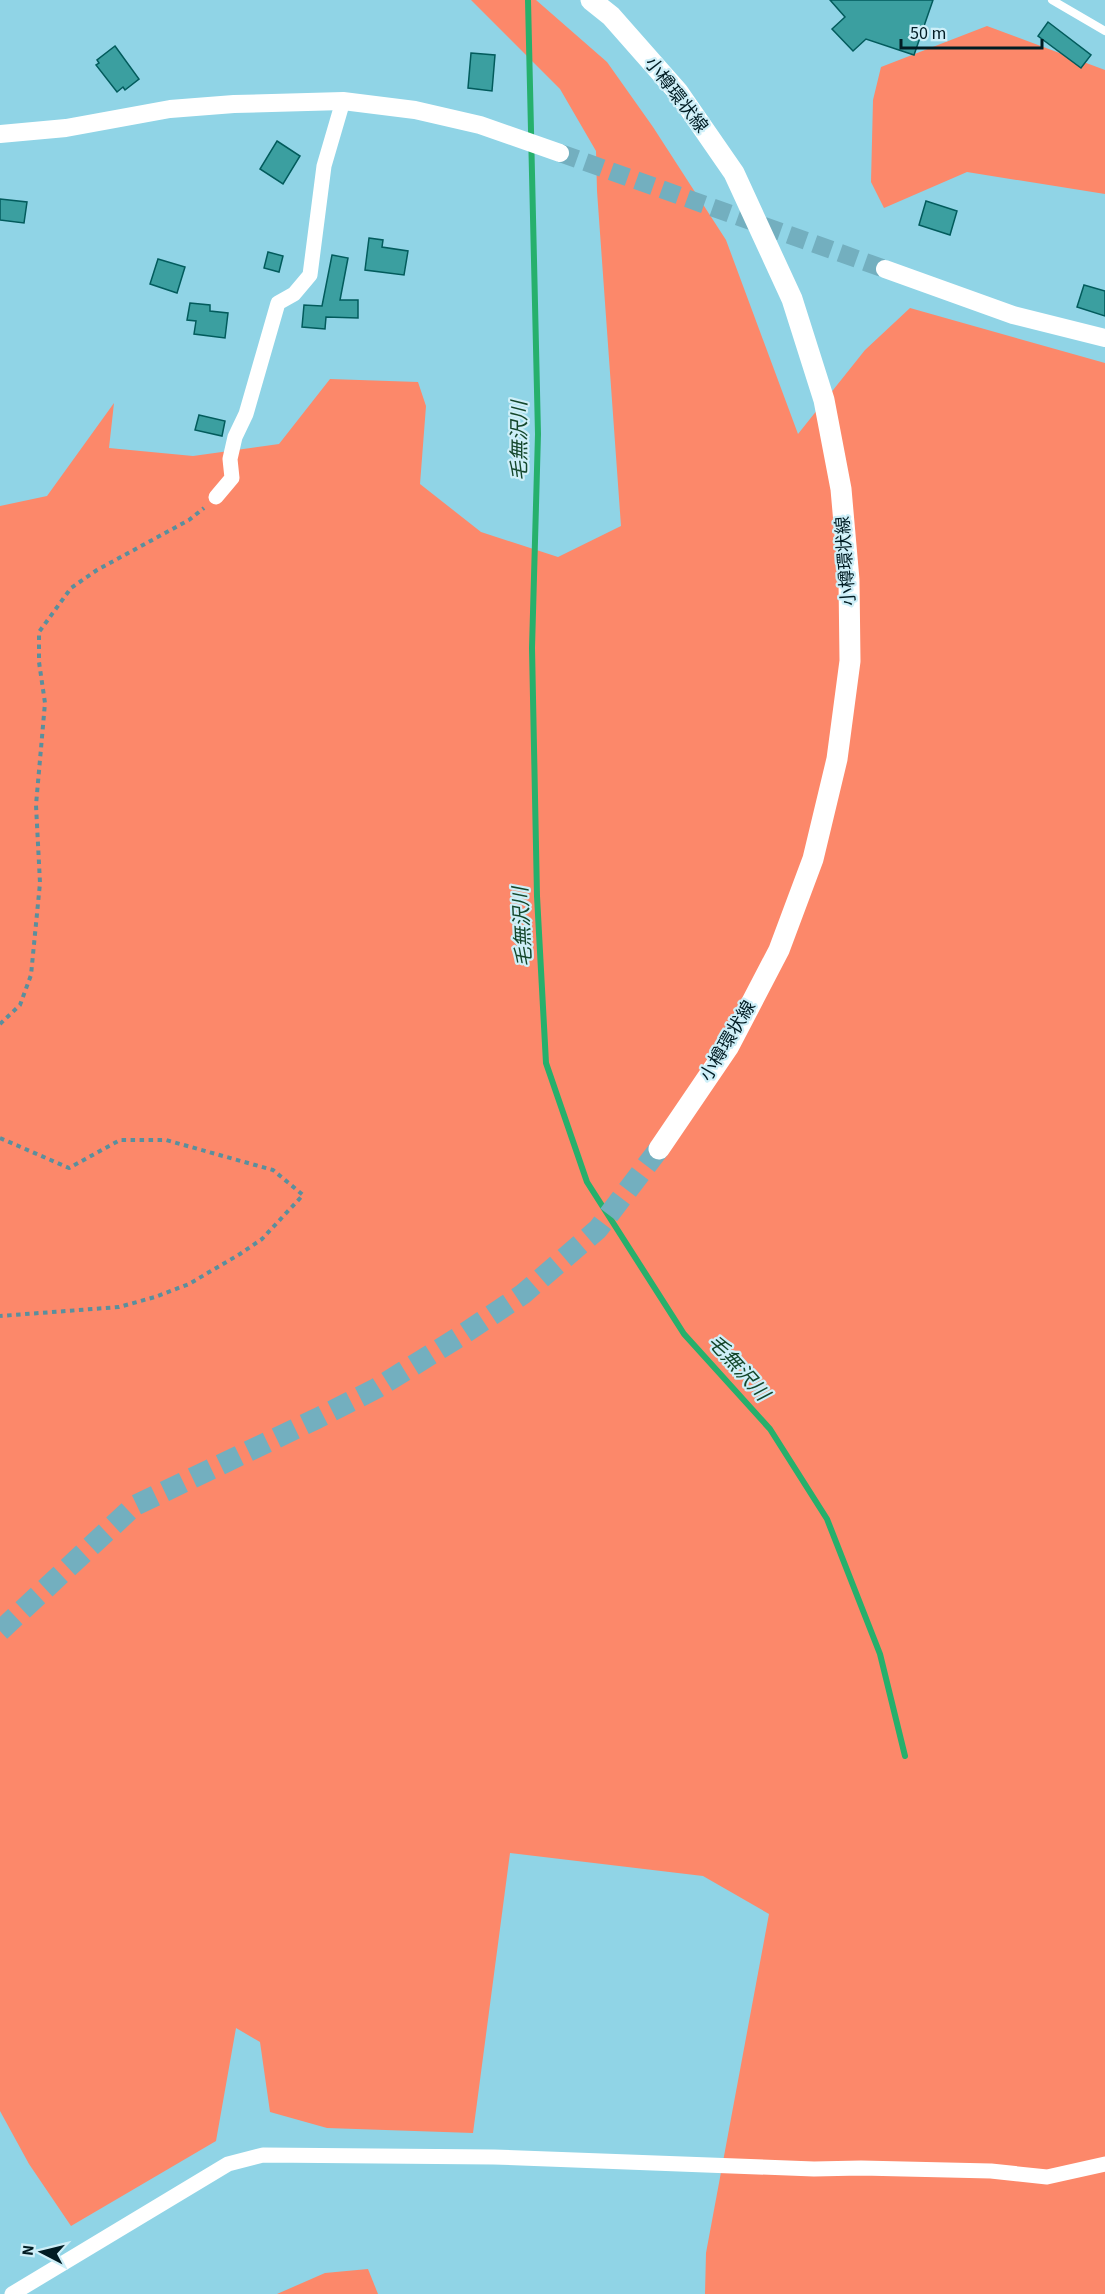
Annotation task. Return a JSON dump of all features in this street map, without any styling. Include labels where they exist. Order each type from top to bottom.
[{"type":"main road","name":"小樽環状線","points":[[591,0],[611,16],[678,93],[735,173],[792,299],[824,400],[841,489],[849,580],[849,672],[837,759],[813,859],[779,950],[729,1046],[659,1149]]},
{"type":"street","points":[[0,134],[66,128],[171,109],[234,104],[343,101],[415,110],[480,125],[560,153]]},
{"type":"street","points":[[216,497],[232,478],[230,459],[235,437],[246,414],[278,303],[294,294],[310,275],[324,166],[343,101]]},
{"type":"street","points":[[885,270],[1013,315],[1105,338]]},
{"type":"street","points":[[12,2294],[228,2164],[263,2155],[494,2157],[814,2169],[991,2171],[1047,2177],[1105,2164]]},
{"type":"lane","points":[[1052,0],[1105,31]]},
{"type":"path","points":[[0,1024],[20,1005],[33,963],[40,884],[36,805],[45,703],[39,662],[39,632],[71,588],[97,570],[189,520],[216,497]]},
{"type":"path","points":[[0,1138],[69,1168],[120,1140],[166,1140],[273,1170],[303,1196],[262,1239],[189,1284],[118,1307],[0,1316]]},
{"type":"shaded area","points":[[471,0],[536,0],[607,62],[653,127],[726,240],[798,434],[865,350],[910,308],[1105,363],[1105,2294],[705,2294],[706,2253],[769,1914],[703,1876],[510,1853],[473,2133],[327,2128],[270,2112],[260,2042],[236,2028],[216,2141],[71,2226],[29,2164],[0,2111],[0,506],[47,496],[114,403],[109,448],[193,456],[279,444],[330,379],[418,382],[426,406],[420,484],[481,532],[558,557],[621,526],[596,151],[560,89]]},
{"type":"shaded area","points":[[987,26],[1105,70],[1105,194],[967,172],[884,208],[871,182],[873,100],[881,67]]},
{"type":"shaded area","points":[[368,2269],[378,2294],[277,2294],[325,2273]]},
{"type":"building","points":[[830,0],[933,0],[914,55],[866,39],[853,51],[832,29],[845,17]]},
{"type":"building","points":[[1048,22],[1091,55],[1081,68],[1038,36]]},
{"type":"building","points":[[115,46],[139,79],[125,90],[123,87],[117,92],[96,65],[99,63],[97,60]]},
{"type":"building","points":[[471,53],[495,55],[492,91],[468,88]]},
{"type":"building","points":[[277,141],[300,156],[283,184],[260,169]]},
{"type":"building","points":[[0,199],[27,202],[24,223],[0,220]]},
{"type":"building","points":[[926,201],[957,211],[950,235],[919,225]]},
{"type":"building","points":[[369,238],[383,240],[382,247],[408,251],[404,275],[365,270]]},
{"type":"building","points":[[268,252],[283,256],[279,272],[264,268]]},
{"type":"building","points":[[332,255],[348,258],[340,300],[358,300],[358,318],[326,317],[325,329],[302,327],[304,305],[322,306]]},
{"type":"building","points":[[158,259],[185,267],[177,293],[150,284]]},
{"type":"building","points":[[1084,285],[1105,291],[1105,316],[1077,307]]},
{"type":"building","points":[[190,303],[210,305],[210,311],[228,313],[225,338],[194,334],[196,321],[187,320]]},
{"type":"building","points":[[199,415],[225,421],[222,436],[195,430]]},
{"type":"waterway","name":"毛無沢川","points":[[528,0],[538,434],[532,648],[537,896],[546,1063],[587,1182],[684,1334],[770,1429],[827,1519],[880,1654],[905,1756]]},
{"type":"tunnel","points":[[560,153],[885,269]]},
{"type":"tunnel","points":[[0,1631],[134,1506],[377,1388],[523,1294],[598,1229],[659,1149]]}]
